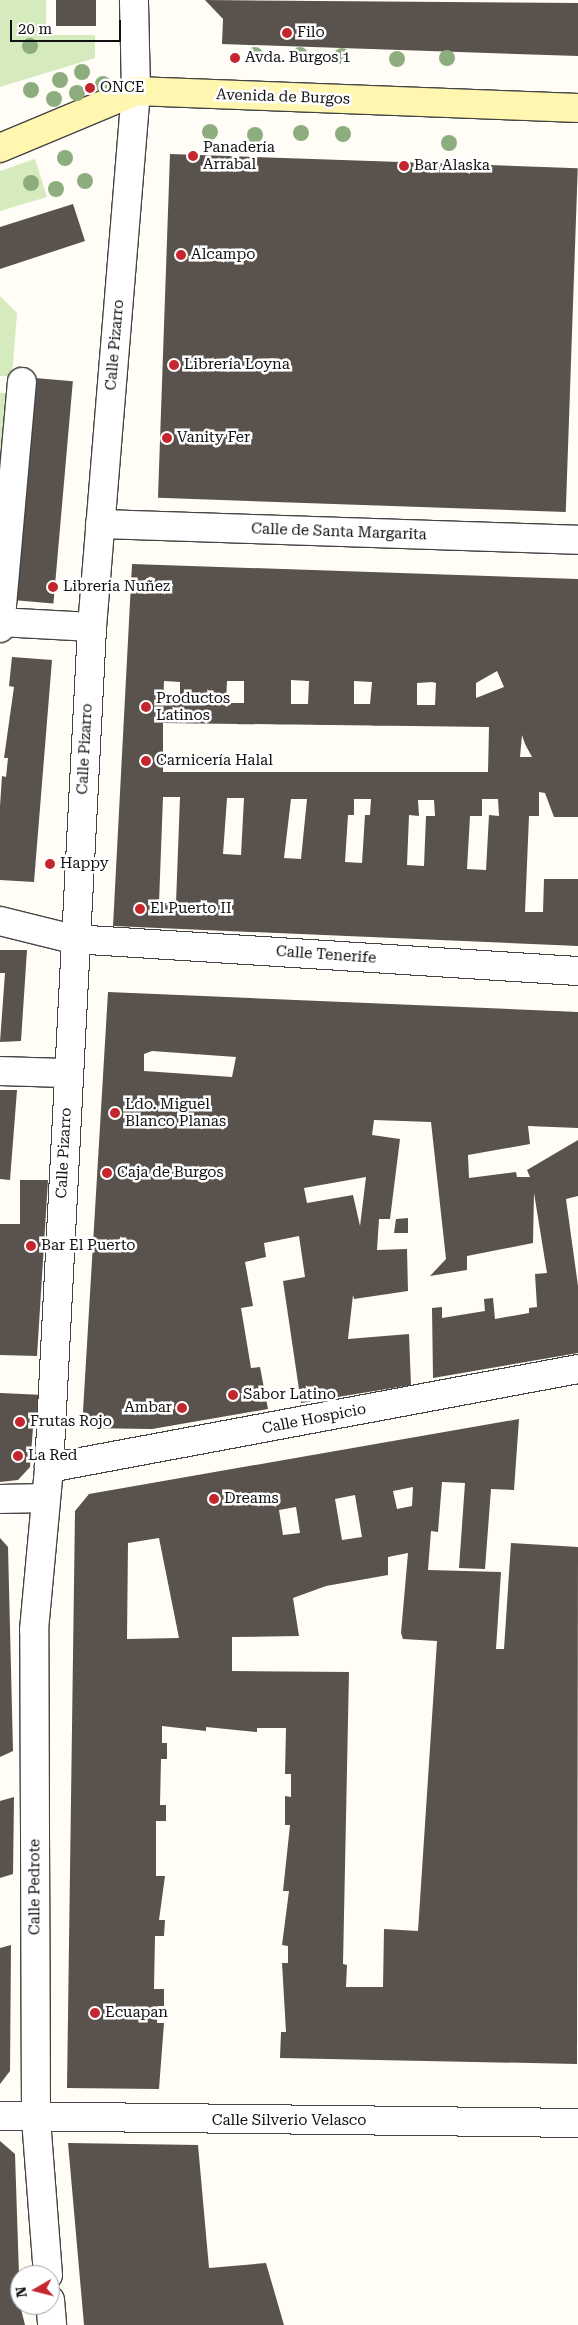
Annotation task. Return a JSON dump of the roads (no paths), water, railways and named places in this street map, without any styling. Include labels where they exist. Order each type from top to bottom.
[{"type":"street","name":"Calle Pizarro","points":[[44,1498],[50,1468],[67,1072],[92,627],[136,92],[134,0]]},
{"type":"street","name":"Avenida de Burgos","points":[[0,148],[136,92],[578,108]]},
{"type":"street","points":[[0,628],[22,382]]},
{"type":"street","name":"Calle de Santa Margarita","points":[[100,524],[578,540]]},
{"type":"street","points":[[0,622],[92,627]]},
{"type":"street","name":"Calle Tenerife","points":[[0,921],[74,939],[578,971]]},
{"type":"street","points":[[0,1071],[67,1072]]},
{"type":"street","name":"Calle Hospicio","points":[[50,1468],[578,1369]]},
{"type":"street","points":[[0,1499],[44,1498]]},
{"type":"street","name":"Calle Pedrote","points":[[44,1498],[34,1630],[36,2118],[47,2265]]},
{"type":"street","name":"Calle Silverio Velasco","points":[[0,2116],[36,2118],[578,2123]]},
{"type":"place","name":"Filo","points":[[287,33]]},
{"type":"place","name":"Avda. Burgos 1","points":[[235,58]]},
{"type":"place","name":"ONCE","points":[[90,88]]},
{"type":"place","name":"Panadería Arrabal","points":[[193,156]]},
{"type":"place","name":"Bar Alaska","points":[[404,166]]},
{"type":"place","name":"Alcampo","points":[[181,255]]},
{"type":"place","name":"Librería Loyna","points":[[174,365]]},
{"type":"place","name":"Vanity Fer","points":[[167,438]]},
{"type":"place","name":"Libreria Nuñez","points":[[53,587]]},
{"type":"place","name":"Productos Latinos","points":[[146,707]]},
{"type":"place","name":"Carnicería Halal","points":[[146,761]]},
{"type":"place","name":"Happy","points":[[50,864]]},
{"type":"place","name":"El Puerto II","points":[[140,909]]},
{"type":"place","name":"Ldo. Miguel Blanco Planas","points":[[115,1113]]},
{"type":"place","name":"Caja de Burgos","points":[[107,1173]]},
{"type":"place","name":"Bar El Puerto","points":[[31,1246]]},
{"type":"place","name":"Sabor Latino","points":[[233,1395]]},
{"type":"place","name":"Ambar","points":[[182,1408]]},
{"type":"place","name":"Frutas Rojo","points":[[20,1422]]},
{"type":"place","name":"La Red","points":[[18,1456]]},
{"type":"place","name":"Dreams","points":[[214,1499]]},
{"type":"place","name":"Ecuapan","points":[[95,2013]]}]
